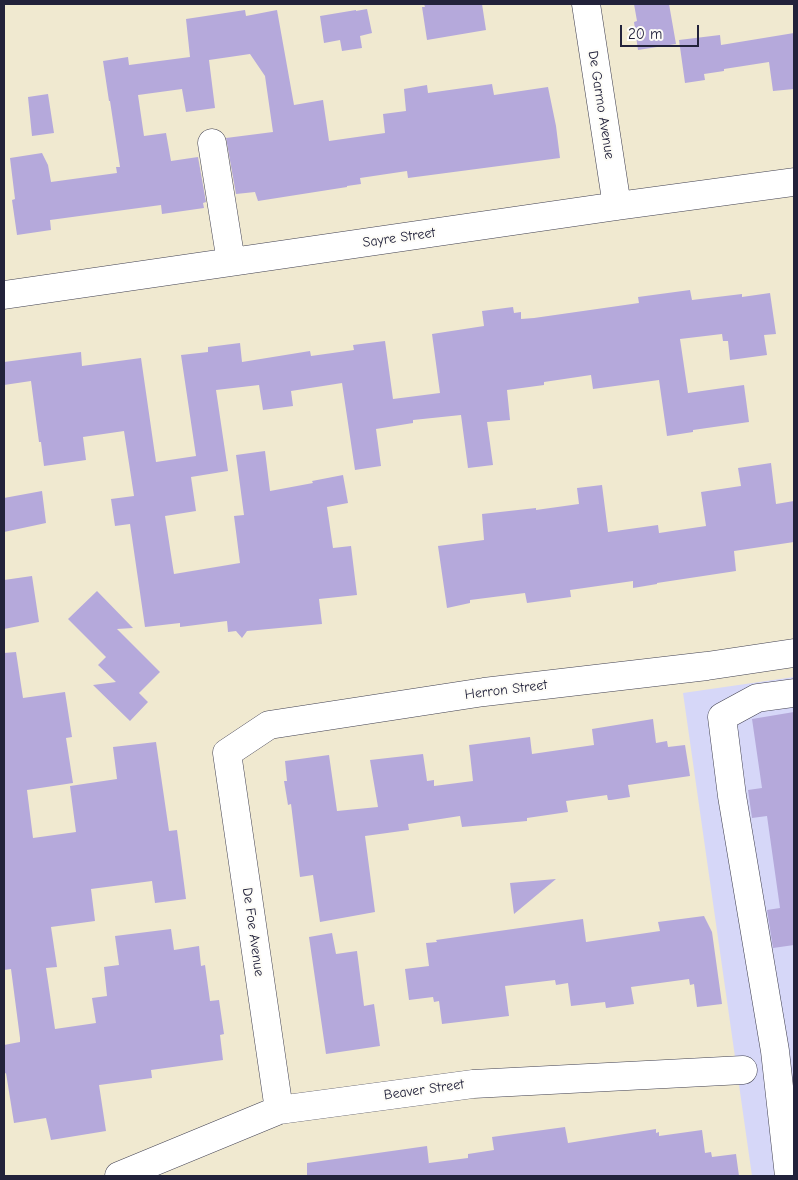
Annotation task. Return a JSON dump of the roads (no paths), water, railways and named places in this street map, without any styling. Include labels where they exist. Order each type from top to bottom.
[{"type":"street","name":"De Garmo Avenue","points":[[586,4],[617,206]]},
{"type":"street","points":[[212,143],[231,262]]},
{"type":"street","name":"Sayre Street","points":[[4,295],[794,182]]},
{"type":"street","name":"Herron Street","points":[[227,753],[268,725],[484,692],[707,666],[794,653]]},
{"type":"street","points":[[789,1176],[775,1051],[732,796],[722,717],[757,698],[794,693]]},
{"type":"street","name":"De Foe Avenue","points":[[227,753],[279,1110]]},
{"type":"street","name":"Beaver Street","points":[[119,1176],[279,1110],[473,1084],[743,1070]]}]
